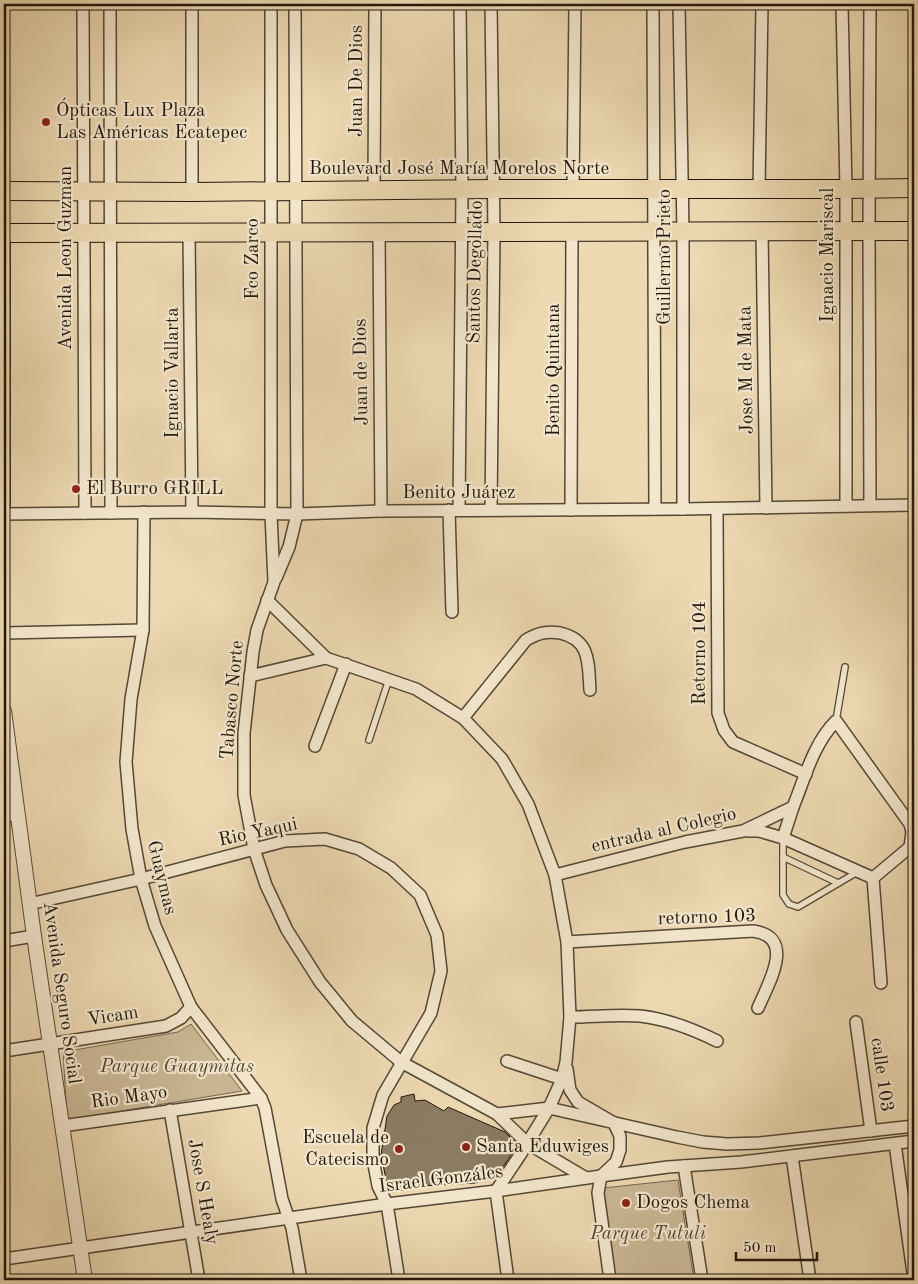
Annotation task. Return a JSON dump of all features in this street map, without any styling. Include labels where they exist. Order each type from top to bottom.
[{"type":"main road","name":"Boulevard José María Morelos Norte","points":[[4,191],[192,192],[374,189],[846,190],[914,188]]},
{"type":"main road","points":[[4,233],[572,230],[914,231]]},
{"type":"street","name":"Avenida Leon Guzman","points":[[82,4],[85,513]]},
{"type":"street","points":[[110,4],[110,513]]},
{"type":"street","points":[[192,4],[192,192]]},
{"type":"street","name":"Fco Zarco","points":[[270,4],[271,514]]},
{"type":"street","points":[[274,582],[289,548],[297,514],[295,4]]},
{"type":"street","name":"Juan De Dios","points":[[374,189],[375,4]]},
{"type":"street","name":"Santos Degollado","points":[[452,612],[462,189],[460,4]]},
{"type":"street","name":"Santos Degollado","points":[[491,510],[494,231],[492,4]]},
{"type":"street","points":[[573,189],[575,4]]},
{"type":"street","name":"Guillermo Prieto","points":[[653,4],[652,190],[655,509]]},
{"type":"street","name":"Guillermo Prieto","points":[[679,4],[683,231],[683,509]]},
{"type":"street","points":[[759,190],[762,4]]},
{"type":"street","name":"Ignacio Mariscal","points":[[842,4],[846,190],[846,506]]},
{"type":"street","points":[[870,4],[870,505]]},
{"type":"street","name":"Benito Quintana","points":[[571,510],[572,230]]},
{"type":"street","name":"Jose M de Mata","points":[[762,231],[766,508]]},
{"type":"street","name":"Juan de Dios","points":[[378,232],[381,511]]},
{"type":"street","points":[[4,233],[4,514]]},
{"type":"street","name":"Ignacio Vallarta","points":[[189,233],[192,512]]},
{"type":"street","name":"Benito Juárez","points":[[4,514],[192,512],[297,514],[381,511],[717,509],[914,505]]},
{"type":"street","name":"Retorno 104","points":[[717,509],[718,714],[724,730],[733,742],[806,774]]},
{"type":"street","name":"Guaymas","points":[[144,512],[143,630],[131,699],[126,762],[132,829],[141,879],[155,926],[191,1007],[261,1098],[265,1108],[282,1199],[292,1228],[301,1280]]},
{"type":"street","name":"Tabasco Norte","points":[[271,514],[274,582],[258,630],[250,676],[244,733],[244,795],[254,849],[266,884],[286,930],[320,982],[352,1021],[401,1062],[497,1114],[527,1143],[586,1178]]},
{"type":"street","points":[[267,600],[326,658],[416,689],[462,718],[502,759],[528,804],[555,875],[567,942],[570,1017],[566,1062],[562,1079],[549,1108],[496,1191],[508,1280]]},
{"type":"street","points":[[4,633],[143,630]]},
{"type":"street","points":[[462,718],[526,640],[537,633],[549,631],[568,635],[581,642],[588,661],[590,690]]},
{"type":"street","points":[[250,676],[326,658]]},
{"type":"street","points":[[315,746],[346,664]]},
{"type":"street","name":"Avenida Seguro Social","points":[[4,711],[6,748],[18,814],[29,904],[85,1280]]},
{"type":"street","points":[[783,838],[815,752],[826,731],[836,721],[910,824],[912,839],[910,847],[873,878]]},
{"type":"street","name":"entrada al Colegio","points":[[555,875],[685,842],[743,831],[793,807]]},
{"type":"street","points":[[4,816],[18,814]]},
{"type":"street","points":[[743,831],[759,831],[783,838],[873,878]]},
{"type":"street","name":"Rio Yaqui","points":[[29,904],[141,879],[285,841],[325,839],[359,849],[391,868],[420,894],[437,936],[441,971],[431,1013],[382,1096],[373,1128],[373,1159],[378,1186],[387,1204],[399,1280]]},
{"type":"street","points":[[873,878],[881,983]]},
{"type":"street","name":"retorno 103","points":[[567,942],[753,931],[763,932],[771,937],[777,948],[777,962],[758,1008]]},
{"type":"street","points":[[4,941],[34,936]]},
{"type":"street","name":"Vicam","points":[[4,1051],[166,1026],[181,1018],[191,1007]]},
{"type":"street","points":[[570,1017],[640,1016],[663,1020],[695,1030],[717,1040]]},
{"type":"street","name":"calle 103","points":[[856,1022],[871,1132]]},
{"type":"street","points":[[507,1062],[562,1079]]},
{"type":"street","points":[[566,1062],[570,1090],[578,1102],[614,1123],[620,1136],[620,1150],[616,1162],[601,1176],[598,1193],[610,1280]]},
{"type":"street","name":"Rio Mayo","points":[[62,1126],[261,1098]]},
{"type":"street","points":[[497,1114],[549,1108],[677,1137],[726,1144],[759,1143],[914,1126]]},
{"type":"street","name":"Jose S Healy","points":[[170,1110],[199,1280]]},
{"type":"street","name":"Israel Gonzáles","points":[[4,1259],[387,1204],[601,1176],[684,1166],[741,1162],[914,1141]]},
{"type":"street","points":[[895,1144],[914,1280]]},
{"type":"street","points":[[792,1156],[810,1280]]},
{"type":"street","points":[[684,1166],[702,1280]]},
{"type":"lane","points":[[836,721],[845,666]]},
{"type":"lane","points":[[369,740],[389,679]]},
{"type":"lane","points":[[783,838],[783,895],[789,904],[798,907],[859,871]]},
{"type":"lane","points":[[783,857],[838,883]]},
{"type":"green space","name":"Parque Guaymitas","points":[[191,1024],[242,1091],[67,1120],[63,1052],[178,1032]]},
{"type":"green space","name":"Parque Tutuli","points":[[678,1180],[694,1280],[615,1280],[603,1188]]},
{"type":"building","points":[[414,1094],[415,1101],[425,1100],[444,1111],[448,1107],[505,1132],[515,1142],[516,1148],[498,1174],[475,1183],[420,1186],[393,1192],[387,1184],[381,1155],[387,1116],[394,1105],[401,1102],[401,1097]]},
{"type":"place","name":"Ópticas Lux Plaza Las Américas Ecatepec","points":[[46,122]]},
{"type":"place","name":"El Burro GRILL","points":[[76,489]]},
{"type":"place","name":"Santa Eduwiges","points":[[466,1147]]},
{"type":"place","name":"Escuela de Catecismo","points":[[399,1149]]},
{"type":"place","name":"Dogos Chema","points":[[626,1203]]}]
